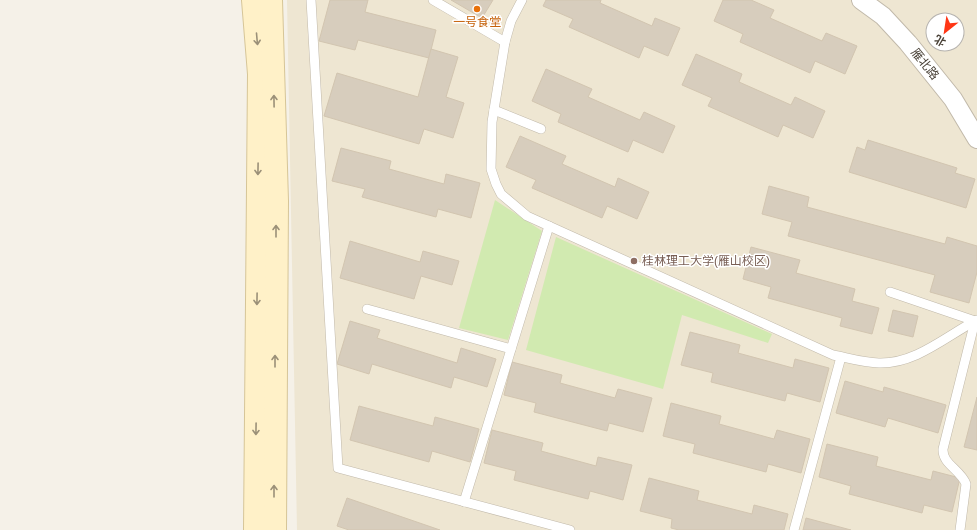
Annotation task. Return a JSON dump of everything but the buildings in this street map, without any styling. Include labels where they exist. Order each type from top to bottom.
[{"type":"main road","points":[[253,0],[259,74],[255,530]]},
{"type":"main road","points":[[271,0],[276,201],[275,530]]},
{"type":"street","name":"雁北路","points":[[862,0],[883,16],[908,43],[953,99],[977,138]]},
{"type":"lane","points":[[311,0],[338,468],[570,530]]},
{"type":"lane","points":[[433,0],[505,42]]},
{"type":"lane","points":[[522,0],[511,21],[505,42],[492,122],[491,169],[501,194],[527,216],[833,356],[878,363],[900,362],[919,354],[976,320]]},
{"type":"lane","points":[[494,110],[541,129]]},
{"type":"lane","points":[[464,502],[549,226]]},
{"type":"lane","points":[[890,292],[976,320]]},
{"type":"lane","points":[[367,309],[511,349]]},
{"type":"lane","points":[[960,530],[966,484],[964,478],[946,460],[943,454],[943,449],[976,320]]},
{"type":"lane","points":[[794,530],[841,357]]},
{"type":"shaded area","name":"桂林理工大学(雁山校区)","points":[[287,0],[977,0],[977,530],[297,530]]},
{"type":"green space","points":[[495,200],[542,231],[508,340],[459,328]]},
{"type":"green space","points":[[556,237],[772,334],[768,343],[682,315],[663,389],[526,350]]},
{"type":"place","name":"一号食堂","points":[[477,9]]},
{"type":"place","name":"桂林理工大学(雁山校区)","points":[[634,261]]}]
